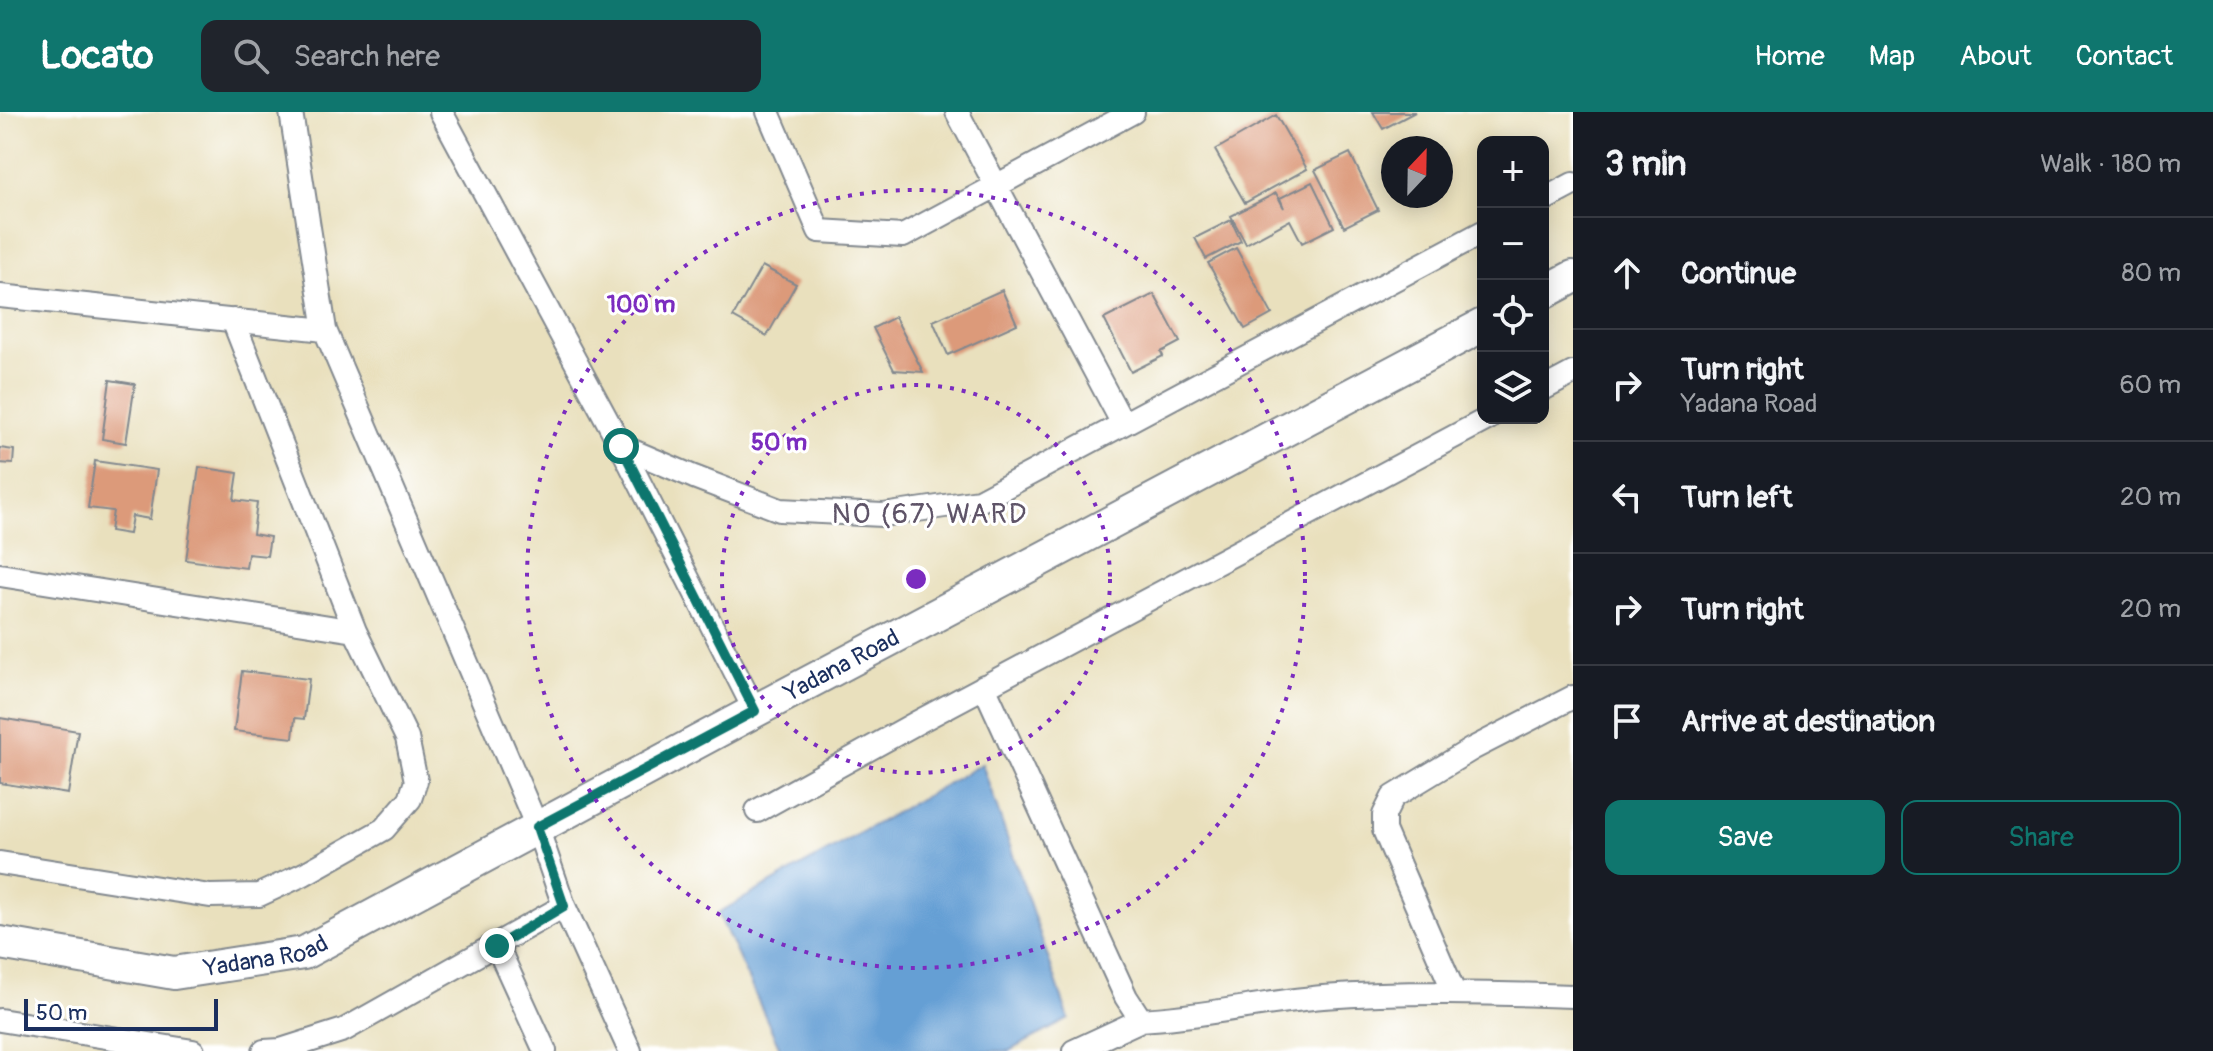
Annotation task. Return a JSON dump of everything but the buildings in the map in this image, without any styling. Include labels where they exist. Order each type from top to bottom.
[{"type":"main road","points":[[1549,290],[1573,277]]},
{"type":"main road","name":"Yadana Road","points":[[0,943],[174,973],[304,953],[1477,328]]},
{"type":"street","points":[[291,112],[325,330],[537,827],[564,906],[630,1051]]},
{"type":"street","points":[[441,112],[621,446],[755,711]]},
{"type":"street","points":[[768,112],[819,231],[903,236],[1133,112]]},
{"type":"street","points":[[957,112],[1123,424]]},
{"type":"street","points":[[1549,197],[1573,184]]},
{"type":"street","points":[[621,446],[780,510],[883,515],[979,501],[1477,235]]},
{"type":"street","points":[[0,296],[325,330]]},
{"type":"street","points":[[0,863],[210,896],[259,895],[304,874],[384,829],[410,799],[416,781],[407,738],[355,631],[233,320]]},
{"type":"street","points":[[1549,386],[1573,373]]},
{"type":"street","points":[[757,811],[984,686],[1478,424]]},
{"type":"street","points":[[0,575],[355,631]]},
{"type":"street","points":[[984,686],[1126,997],[1141,1020]]},
{"type":"street","points":[[1454,992],[1384,830],[1384,815],[1393,797],[1472,749],[1573,697]]},
{"type":"street","points":[[264,1051],[281,1050],[344,1030],[564,906]]},
{"type":"street","points":[[497,946],[545,1051]]},
{"type":"street","points":[[1074,1051],[1141,1020],[1322,997],[1454,992],[1573,996]]},
{"type":"street","points":[[0,1020],[193,1051]]},
{"type":"water","points":[[982,764],[1069,1019],[1009,1051],[781,1051],[718,913]]},
{"type":"district","name":"NO (67) WARD","points":[[930,513]]},
{"type":"route","points":[[497,946],[564,906],[537,827],[755,711],[621,446]]}]
